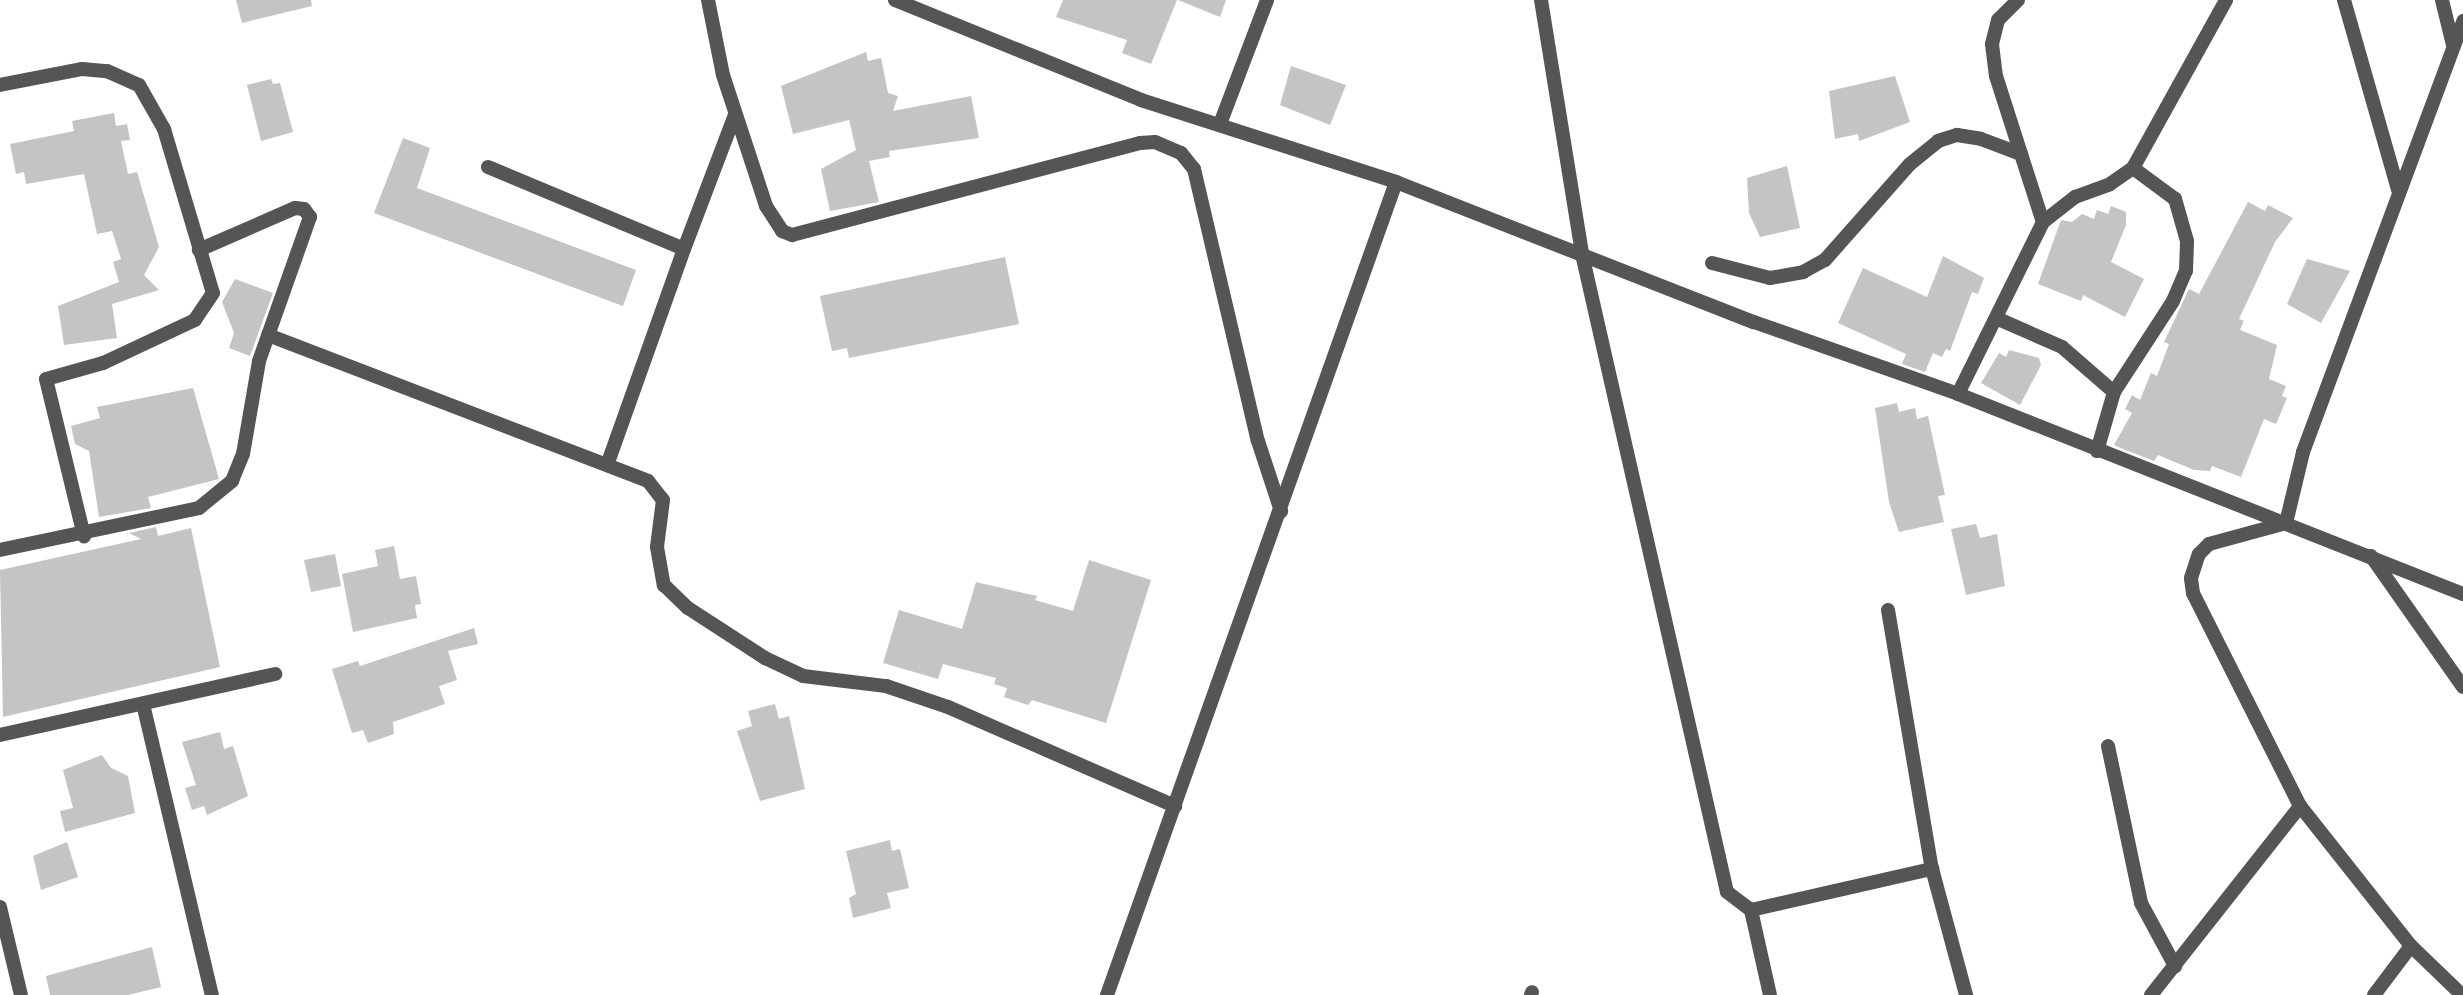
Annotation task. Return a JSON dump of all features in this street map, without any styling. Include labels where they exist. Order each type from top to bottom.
[{"type":"street","points":[[708,0],[735,115],[766,206],[782,231],[792,235],[1140,143],[1156,142],[1181,153],[1194,169],[1258,441],[1281,511]]},
{"type":"street","points":[[895,0],[1042,62],[1396,182],[1958,394],[2463,594]]},
{"type":"street","points":[[1220,124],[1267,0]]},
{"type":"street","points":[[1541,0],[1582,254],[1727,892],[1751,910],[1770,995]]},
{"type":"street","points":[[2018,0],[1998,20],[1992,44],[1996,76],[2043,222]]},
{"type":"street","points":[[1958,394],[2043,222],[2075,197],[2110,184],[2133,168],[2226,0]]},
{"type":"street","points":[[2344,0],[2398,189]]},
{"type":"street","points":[[2442,0],[2453,45]]},
{"type":"street","points":[[2286,523],[2295,473],[2398,189],[2463,21]]},
{"type":"street","points":[[0,85],[82,69],[107,71],[139,85],[164,129],[213,293],[195,320],[103,363],[46,379],[84,536]]},
{"type":"street","points":[[608,463],[735,115]]},
{"type":"street","points":[[1712,263],[1770,278],[1803,272],[1825,260],[1910,164],[1938,141],[1957,135],[1981,139],[2021,154]]},
{"type":"street","points":[[488,167],[684,249]]},
{"type":"street","points":[[2097,451],[2114,393],[2174,301],[2186,271],[2188,241],[2175,199],[2133,168]]},
{"type":"street","points":[[1107,995],[1396,182]]},
{"type":"street","points":[[0,550],[84,536],[199,508],[232,481],[268,335],[309,224],[307,212],[295,208],[199,250]]},
{"type":"street","points":[[1996,318],[2062,347],[2114,393]]},
{"type":"street","points":[[268,335],[608,463],[655,488],[663,500],[659,575],[688,608],[726,636],[803,676],[886,686],[948,707],[1175,806]]},
{"type":"street","points":[[2286,523],[2209,544],[2199,554],[2192,578],[2193,593],[2300,806],[2411,946],[2462,995]]},
{"type":"street","points":[[2370,555],[2463,688]]},
{"type":"street","points":[[1888,610],[1932,869],[1966,995]]},
{"type":"street","points":[[0,735],[275,674]]},
{"type":"street","points":[[143,704],[212,995]]},
{"type":"street","points":[[2108,746],[2141,904],[2175,966]]},
{"type":"street","points":[[2151,995],[2300,806]]},
{"type":"street","points":[[1751,910],[1932,869]]},
{"type":"street","points":[[0,907],[21,995]]},
{"type":"street","points":[[2374,995],[2411,946]]},
{"type":"building","points":[[236,0],[311,0],[312,6],[242,23]]},
{"type":"building","points":[[1063,0],[1177,0],[1151,64],[1122,53],[1127,40],[1056,17]]},
{"type":"building","points":[[1178,0],[1226,0],[1220,17]]},
{"type":"building","points":[[866,52],[868,61],[881,58],[888,93],[898,96],[893,111],[971,96],[979,138],[889,151],[890,157],[869,161],[879,202],[830,211],[821,169],[856,150],[849,120],[793,134],[781,86]]},
{"type":"building","points":[[1291,66],[1346,85],[1330,125],[1280,105]]},
{"type":"building","points":[[1895,76],[1910,122],[1859,141],[1858,134],[1835,139],[1829,91]]},
{"type":"building","points":[[271,79],[273,84],[280,83],[293,132],[261,141],[247,85]]},
{"type":"building","points":[[114,113],[116,126],[127,124],[130,140],[121,141],[128,174],[137,172],[159,247],[144,275],[159,290],[112,304],[117,338],[64,345],[58,306],[119,282],[113,262],[121,259],[112,231],[97,234],[84,174],[26,184],[24,172],[16,174],[10,144],[74,131],[72,121]]},
{"type":"building","points":[[403,138],[430,148],[417,188],[636,270],[623,306],[374,213]]},
{"type":"building","points":[[1787,166],[1800,228],[1760,237],[1749,213],[1747,178]]},
{"type":"building","points":[[2248,202],[2265,211],[2268,205],[2293,218],[2275,242],[2239,319],[2244,321],[2240,330],[2277,345],[2269,379],[2286,386],[2282,396],[2287,398],[2276,424],[2264,419],[2241,477],[2212,466],[2210,471],[2194,470],[2158,455],[2154,461],[2114,445],[2132,413],[2125,409],[2132,395],[2140,400],[2151,373],[2157,376],[2169,344],[2164,342],[2189,289],[2199,294]]},
{"type":"building","points":[[2111,206],[2126,212],[2126,225],[2111,262],[2144,279],[2125,317],[2083,295],[2081,301],[2038,284],[2061,220],[2072,222],[2082,214],[2094,219],[2097,210],[2108,214]]},
{"type":"building","points":[[1943,256],[1984,278],[1978,294],[1972,292],[1950,351],[1946,349],[1942,357],[1933,353],[1925,372],[1902,364],[1906,354],[1838,323],[1863,268],[1927,297]]},
{"type":"building","points":[[1005,257],[1019,324],[849,358],[847,348],[832,351],[820,296]]},
{"type":"building","points":[[2307,259],[2350,271],[2321,323],[2287,304]]},
{"type":"building","points":[[235,279],[273,293],[250,356],[229,348],[234,333],[222,302]]},
{"type":"building","points":[[2009,350],[2039,358],[2041,365],[2020,405],[1981,383],[1999,353],[2006,357]]},
{"type":"building","points":[[193,388],[219,479],[148,497],[151,508],[99,517],[89,451],[75,444],[71,426],[100,418],[97,407]]},
{"type":"building","points":[[1897,403],[1899,412],[1915,408],[1917,419],[1928,416],[1945,495],[1938,496],[1944,522],[1899,532],[1889,502],[1875,408]]},
{"type":"building","points":[[1976,524],[1980,538],[1997,534],[2005,586],[1966,595],[1951,529]]},
{"type":"building","points":[[156,527],[158,536],[191,528],[220,667],[3,717],[0,570],[141,539],[129,533]]},
{"type":"building","points":[[394,546],[400,579],[416,576],[421,604],[415,605],[417,618],[353,632],[342,574],[378,566],[375,550]]},
{"type":"building","points":[[335,554],[341,586],[311,592],[304,560]]},
{"type":"building","points":[[1089,560],[1151,580],[1106,723],[1032,700],[1028,705],[1004,697],[1007,688],[994,684],[996,678],[943,664],[938,679],[883,663],[899,610],[962,629],[976,582],[1037,596],[1035,600],[1073,611]]},
{"type":"building","points":[[474,628],[478,644],[448,651],[457,680],[439,686],[445,704],[393,722],[394,734],[368,743],[363,730],[352,733],[332,669],[358,661],[360,666]]},
{"type":"building","points":[[775,704],[779,719],[789,716],[805,789],[760,801],[737,731],[752,726],[748,711]]},
{"type":"building","points":[[220,732],[224,749],[233,746],[248,796],[207,815],[204,806],[192,810],[185,788],[196,785],[182,742]]},
{"type":"building","points":[[102,755],[111,768],[128,776],[135,813],[65,832],[60,811],[73,808],[63,770]]},
{"type":"building","points":[[890,840],[892,851],[900,849],[909,888],[887,893],[891,908],[853,918],[849,898],[856,894],[846,851]]},
{"type":"building","points":[[67,842],[78,877],[41,890],[33,856]]},
{"type":"building","points":[[152,947],[161,987],[128,995],[50,995],[46,976]]}]
